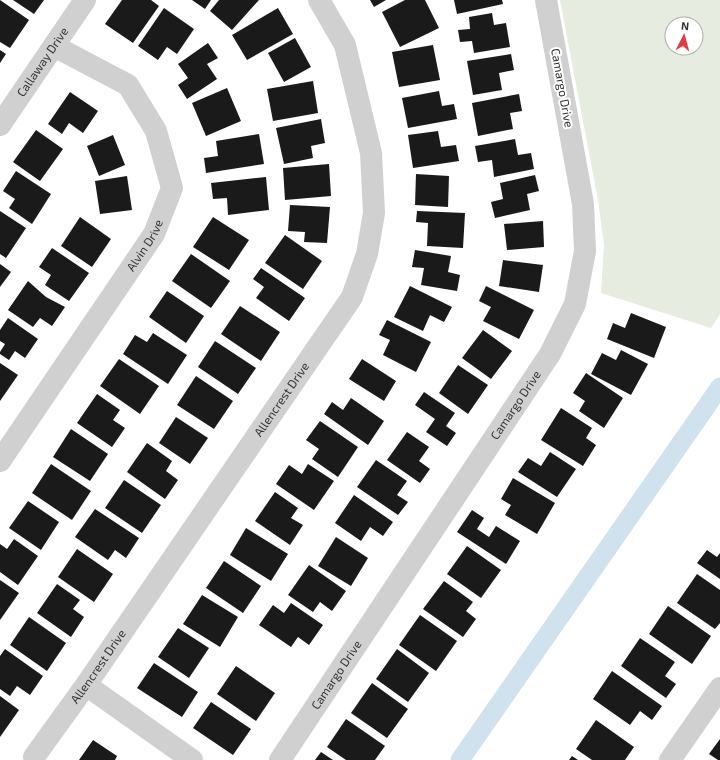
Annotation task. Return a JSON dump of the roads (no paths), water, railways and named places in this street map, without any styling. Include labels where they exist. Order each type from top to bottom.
[{"type":"street","name":"Callaway Drive","points":[[0,125],[85,0]]},
{"type":"street","name":"Allencrest Drive","points":[[34,757],[86,685],[352,297],[367,254],[374,213],[371,153],[345,45],[319,0]]},
{"type":"street","name":"Camargo Drive","points":[[280,760],[550,354],[575,304],[585,251],[583,204],[546,0]]},
{"type":"street","name":"Alvin Drive","points":[[0,461],[154,234],[172,188],[156,131],[128,85],[54,46]]},
{"type":"street","points":[[86,685],[192,760]]},
{"type":"street","points":[[670,760],[720,688]]},
{"type":"waterway","points":[[460,760],[720,387]]}]
